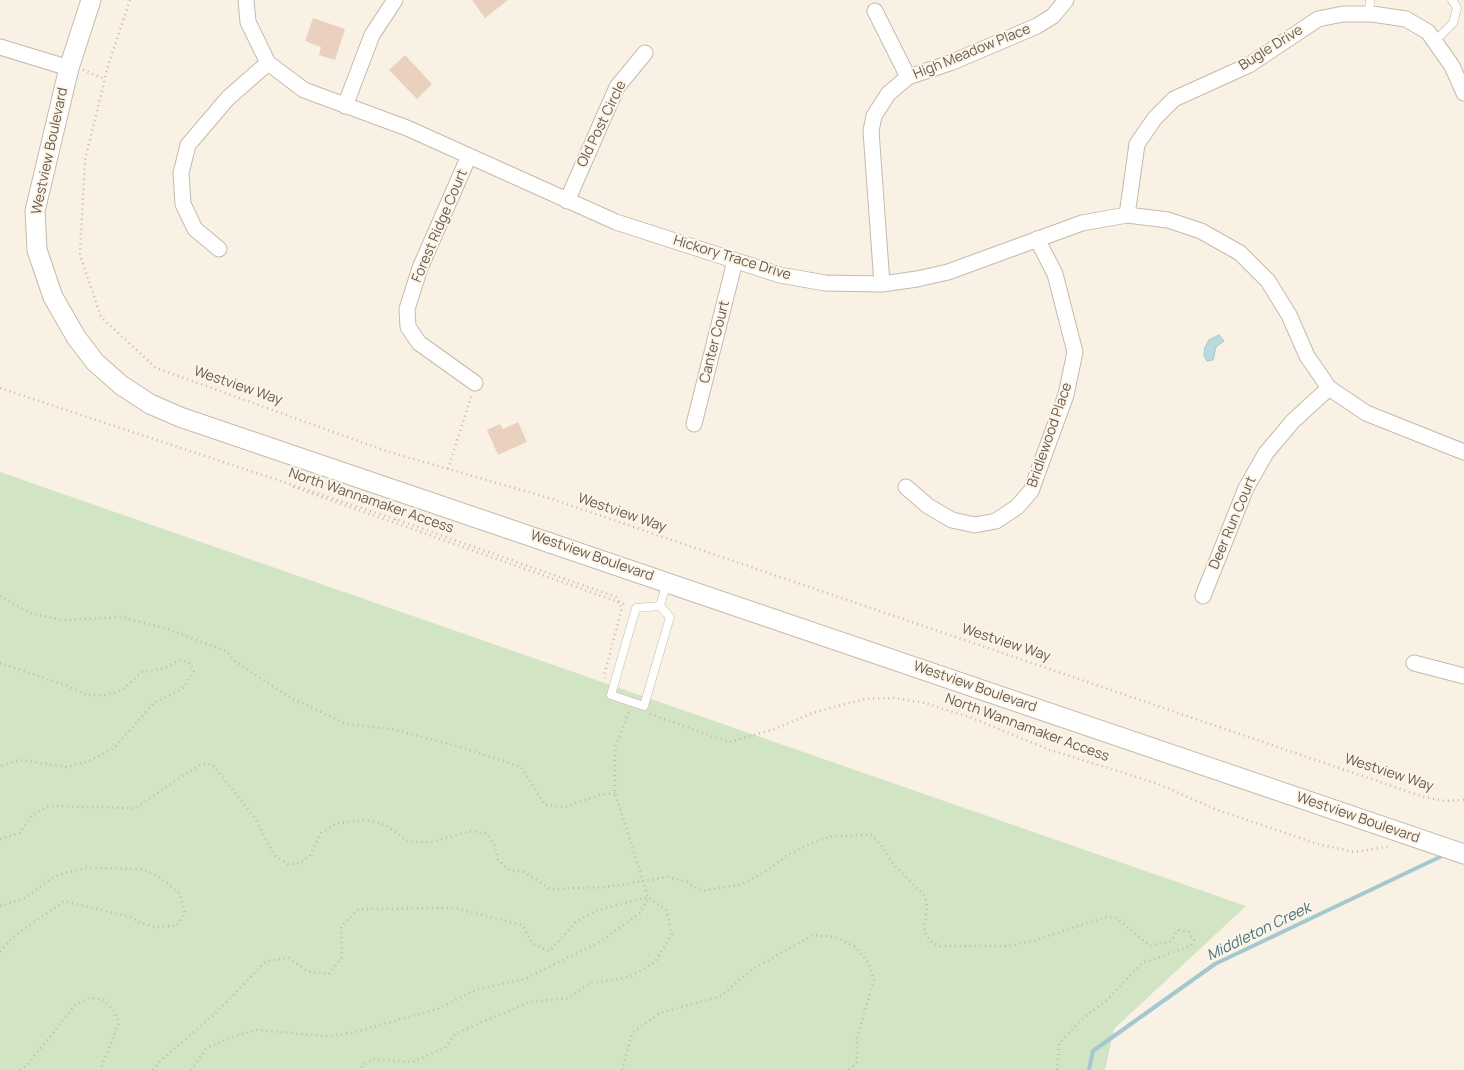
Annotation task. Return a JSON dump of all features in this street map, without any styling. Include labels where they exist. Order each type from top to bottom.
[{"type":"street","name":"Westview Boulevard","points":[[91,0],[74,69],[34,211],[37,250],[52,297],[76,337],[95,362],[121,385],[150,404],[180,417],[1464,854]]},
{"type":"street","name":"Hickory Trace Drive","points":[[246,0],[248,22],[268,63],[304,90],[407,128],[616,222],[780,274],[825,283],[882,284],[948,272],[1082,223],[1127,215],[1168,220],[1201,231],[1240,254],[1268,281],[1289,315],[1307,356],[1329,388],[1366,413],[1464,452]]},
{"type":"street","points":[[345,106],[372,35],[395,0]]},
{"type":"street","name":"High Meadow Place","points":[[882,284],[871,131],[874,116],[888,94],[908,77],[1037,26],[1053,16],[1066,0]]},
{"type":"street","name":"Bugle Drive","points":[[1127,215],[1137,144],[1155,118],[1174,99],[1249,65],[1318,19],[1369,7],[1406,19],[1428,32],[1452,66],[1464,93]]},
{"type":"street","points":[[875,11],[908,77]]},
{"type":"street","points":[[0,47],[74,69]]},
{"type":"street","name":"Old Post Circle","points":[[566,201],[617,87],[645,52]]},
{"type":"street","points":[[218,248],[195,229],[183,204],[181,173],[188,145],[228,98],[268,63]]},
{"type":"street","name":"Forest Ridge Court","points":[[469,156],[420,268],[407,309],[408,327],[419,343],[475,383]]},
{"type":"street","name":"Bridlewood Place","points":[[906,487],[928,506],[952,520],[975,525],[996,520],[1017,507],[1031,491],[1066,395],[1075,352],[1055,274],[1037,239]]},
{"type":"street","name":"Canter Court","points":[[694,424],[735,261]]},
{"type":"street","name":"Deer Run Court","points":[[1203,596],[1246,488],[1266,453],[1293,421],[1329,388]]},
{"type":"street","points":[[1414,663],[1464,676]]},
{"type":"lane","points":[[1435,41],[1454,22],[1457,8],[1452,0]]},
{"type":"lane","points":[[660,606],[667,582]]},
{"type":"lane","points":[[660,606],[670,617],[644,706],[611,695],[636,608],[660,606]]},
{"type":"path","name":"Westview Way","points":[[130,0],[105,79],[85,160],[80,255],[101,317],[156,368],[389,452],[546,497],[1424,797],[1445,801],[1464,800]]},
{"type":"path","points":[[74,69],[105,79]]},
{"type":"path","points":[[448,469],[475,383]]},
{"type":"path","points":[[0,388],[237,467],[636,608]]},
{"type":"path","points":[[0,596],[32,614],[64,620],[122,617],[168,629],[226,651],[236,662],[291,698],[347,724],[392,729],[521,767],[545,804],[564,807],[600,795],[615,793]]},
{"type":"path","points":[[613,687],[604,676],[622,608],[619,602]]},
{"type":"path","points":[[0,663],[67,686],[87,695],[106,695],[122,690],[142,672],[167,667],[179,660],[190,663],[194,672],[182,689],[154,702],[114,748],[89,761],[67,767],[20,760],[0,766]]},
{"type":"path","name":"North Wannamaker Access","points":[[648,714],[729,742],[774,729],[812,713],[865,699],[894,698],[925,703],[972,718],[1050,750],[1156,784],[1215,810],[1316,844],[1355,852],[1390,847],[1413,837]]},
{"type":"path","points":[[359,1070],[372,1059],[412,1062],[445,1048],[456,1034],[529,1002],[569,998],[590,983],[630,976],[655,962],[672,934],[666,910],[648,897],[615,793],[615,748],[630,708],[623,699]]},
{"type":"path","points":[[0,839],[20,833],[33,814],[49,806],[136,808],[202,764],[212,764],[255,818],[274,855],[288,864],[301,863],[310,855],[321,833],[337,823],[368,820],[386,825],[408,842],[430,842],[472,831],[486,834],[494,844],[498,860],[510,870],[524,872],[550,889],[606,887],[668,877],[687,882],[702,891],[723,889],[742,884],[765,872],[786,855],[832,836],[871,835],[881,845],[894,865],[925,896],[927,906],[924,931],[930,940],[940,946],[1009,946],[1033,941],[1106,917],[1117,918],[1150,946],[1171,941],[1178,930],[1189,932],[1194,940],[1191,946],[1142,964],[1107,1000],[1082,1019],[1060,1044],[1057,1070]]},
{"type":"path","points":[[0,906],[24,898],[52,878],[64,873],[86,868],[142,869],[158,876],[180,894],[185,914],[176,926],[156,927],[140,923],[131,917],[64,901],[12,938],[0,952]]},
{"type":"path","points":[[153,1070],[215,1014],[266,961],[289,958],[307,971],[329,974],[342,957],[341,926],[358,909],[455,908],[522,924],[533,944],[550,951],[576,922],[595,911],[648,897]]},
{"type":"path","points":[[191,1070],[207,1048],[234,1036],[257,1030],[326,1036],[352,1033],[438,1009],[478,989],[525,980],[601,941],[640,913],[648,897]]},
{"type":"path","points":[[622,1070],[632,1034],[660,1013],[721,996],[751,970],[813,934],[835,937],[854,946],[868,962],[874,980],[857,1038],[857,1062],[849,1070]]},
{"type":"path","points":[[20,1070],[28,1064],[75,1005],[89,998],[102,999],[113,1009],[119,1023],[100,1070]]},
{"type":"green space","points":[[0,472],[1246,906],[1114,1029],[1105,1070],[0,1070]]},
{"type":"water","points":[[1219,335],[1224,341],[1216,347],[1213,360],[1207,361],[1204,356],[1205,347],[1209,340]]},
{"type":"building","points":[[472,0],[508,0],[485,18]]},
{"type":"building","points":[[313,18],[345,29],[335,60],[319,55],[321,47],[305,41]]},
{"type":"building","points":[[405,55],[432,84],[417,99],[389,70]]},
{"type":"building","points":[[518,422],[527,442],[498,455],[487,430],[500,424],[503,429]]},
{"type":"waterway","name":"Middleton Creek","points":[[1089,1070],[1093,1051],[1215,964],[1444,855]]}]
